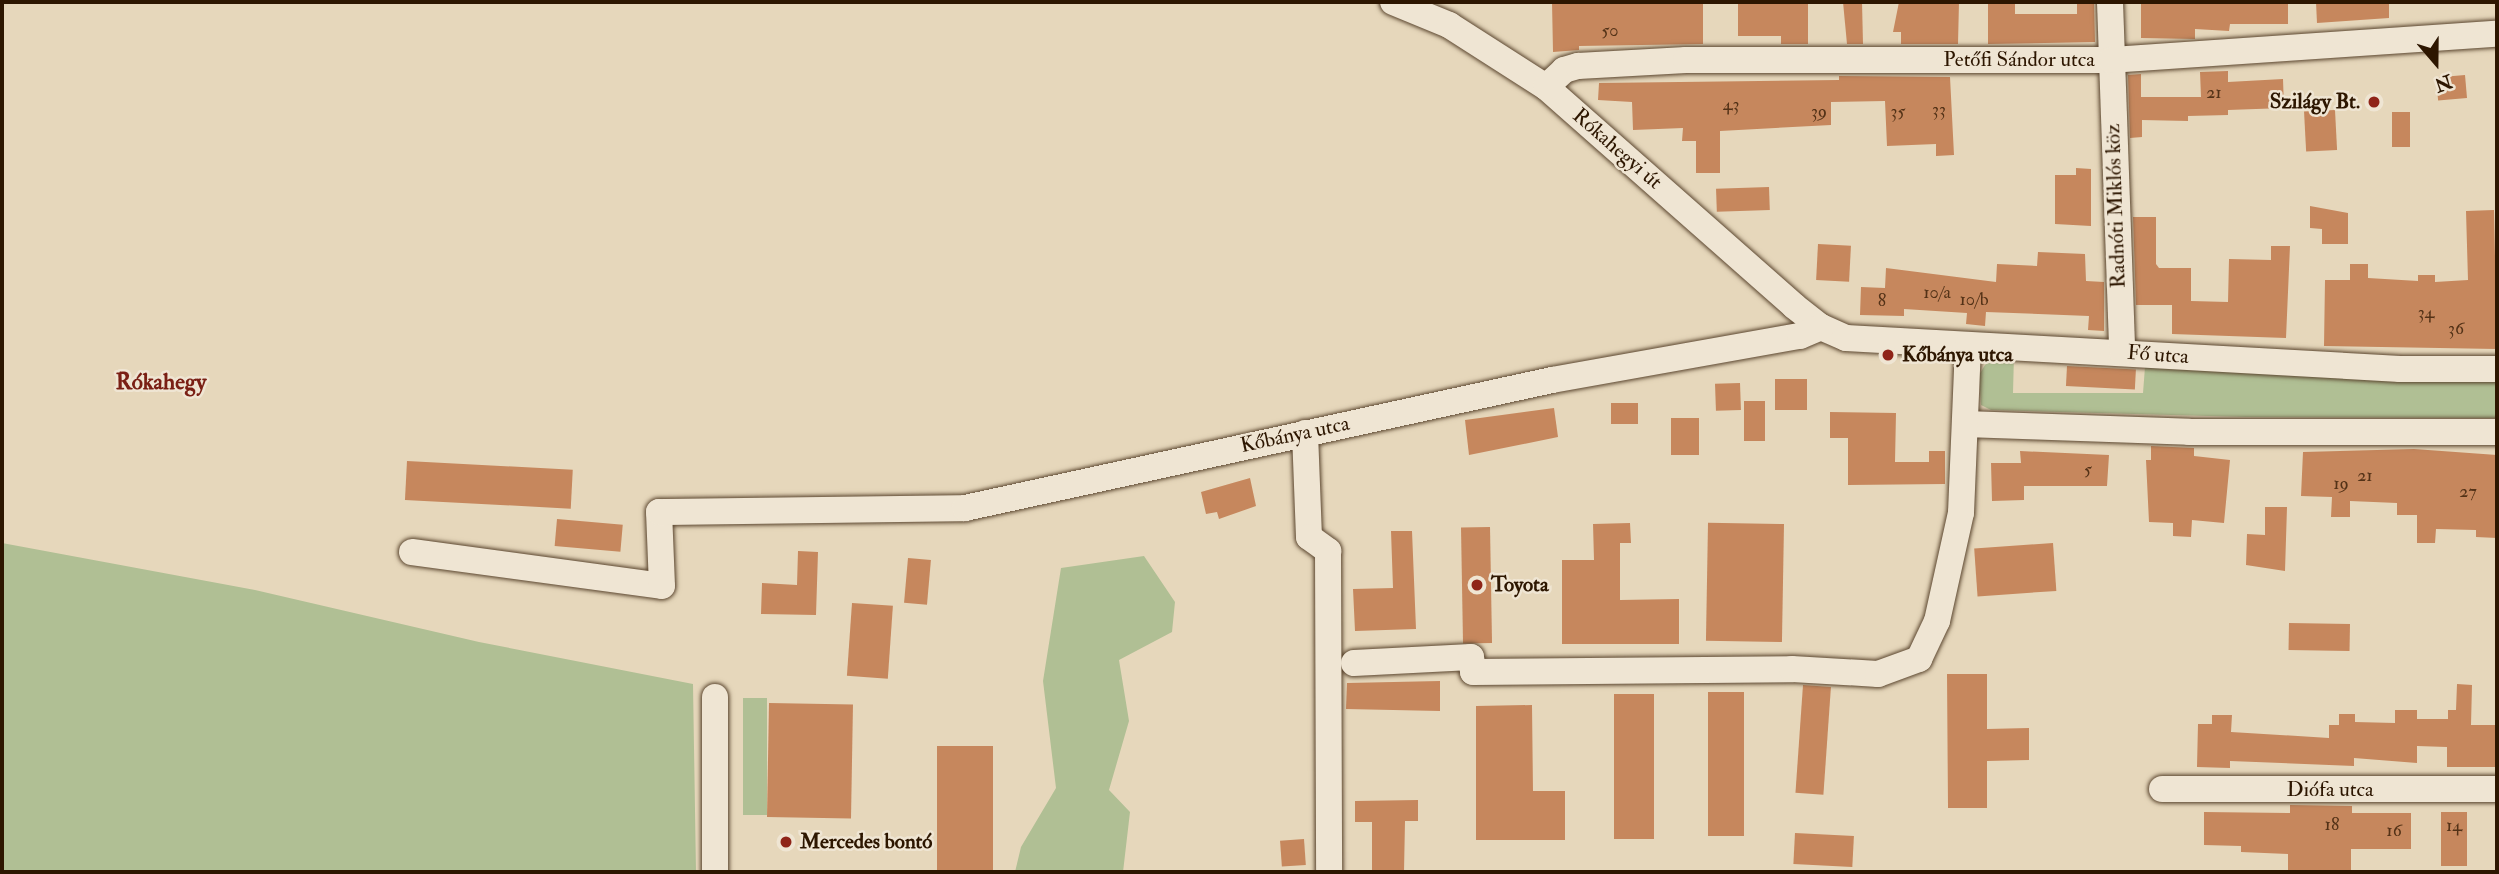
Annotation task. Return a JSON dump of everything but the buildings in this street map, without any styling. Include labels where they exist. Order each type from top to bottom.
[{"type":"street","name":"Rókahegyi út","points":[[1393,2],[1449,25],[1546,87],[1821,327]]},
{"type":"street","name":"Radnóti Miklós köz","points":[[2110,2],[2122,352]]},
{"type":"street","name":"Petőfi Sándor utca","points":[[1546,87],[1564,70],[1578,66],[1686,60],[2111,60],[2497,34]]},
{"type":"street","name":"Fő utca","points":[[1821,327],[1846,338],[1875,343],[2122,352],[2400,369],[2497,369]]},
{"type":"street","name":"Kőbánya utca","points":[[412,552],[662,586],[659,512],[965,508],[1552,380],[1800,336],[1821,327]]},
{"type":"street","points":[[1354,663],[1472,657],[1473,672],[1792,669],[1878,674],[1919,659],[1937,621],[1961,513],[1968,345]]},
{"type":"street","points":[[1965,424],[2189,432],[2497,432]]},
{"type":"street","points":[[1306,433],[1309,537],[1328,551],[1329,872]]},
{"type":"street","points":[[715,697],[715,872]]},
{"type":"street","name":"Diófa utca","points":[[2162,789],[2497,789]]},
{"type":"green space","points":[[2014,355],[2013,393],[2143,393],[2145,367],[2497,376],[2497,418],[2246,417],[1991,410],[1981,405],[1979,375],[1985,365],[1996,357]]},
{"type":"green space","points":[[2,543],[255,590],[479,642],[693,684],[696,872],[2,872]]},
{"type":"green space","points":[[1144,556],[1175,602],[1172,632],[1119,660],[1129,721],[1109,790],[1130,812],[1123,872],[1015,872],[1021,847],[1056,788],[1043,681],[1061,568]]},
{"type":"green space","points":[[743,698],[767,698],[767,815],[743,815]]},
{"type":"place","name":"Szilágy Bt.","points":[[2374,102]]},
{"type":"place","name":"Kőbánya utca","points":[[1888,355]]},
{"type":"place","name":"Toyota","points":[[1477,585]]},
{"type":"place","name":"Mercedes bontó","points":[[786,842]]},
{"type":"district","name":"Rókahegy","points":[[161,382]]}]
